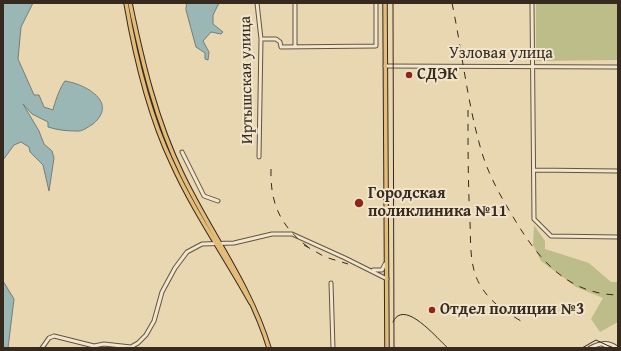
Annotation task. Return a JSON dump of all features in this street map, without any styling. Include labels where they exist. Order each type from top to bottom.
[{"type":"main road","points":[[126,3],[148,95],[162,140],[183,186],[218,243]]},
{"type":"main road","points":[[130,3],[156,109],[166,138],[181,174],[256,311],[269,348]]},
{"type":"main road","points":[[385,3],[388,257],[387,348]]},
{"type":"street","name":"Иртышская улица","points":[[257,3],[261,40],[259,157]]},
{"type":"street","points":[[295,3],[295,46]]},
{"type":"street","points":[[261,40],[276,39],[280,42],[281,46],[376,46],[376,3]]},
{"type":"street","points":[[532,3],[534,219],[551,236],[618,237]]},
{"type":"street","name":"Узловая улица","points":[[385,66],[618,67]]},
{"type":"street","points":[[182,152],[204,196],[218,201]]},
{"type":"street","points":[[534,170],[618,171]]},
{"type":"street","points":[[42,348],[49,338],[54,336],[94,346],[104,344],[131,347],[138,343],[146,335],[154,321],[162,292],[174,268],[187,252],[202,244],[234,243],[272,234],[285,233],[298,236],[388,279]]},
{"type":"street","points":[[371,270],[383,270],[388,257]]},
{"type":"street","points":[[331,283],[333,348]]},
{"type":"street","points":[[598,344],[610,348]]},
{"type":"street","points":[[590,348],[598,344],[612,344],[617,348]]},
{"type":"green space","points":[[536,3],[618,3],[618,60],[536,61]]},
{"type":"green space","points":[[534,225],[545,241],[545,249],[589,263],[611,282],[618,282],[618,322],[600,332],[591,319],[603,298],[576,287],[541,261],[533,245]]},
{"type":"water","points":[[3,3],[33,3],[21,27],[18,59],[34,95],[39,95],[44,107],[53,110],[65,81],[90,90],[101,102],[102,108],[100,116],[93,124],[80,131],[62,130],[48,127],[48,122],[32,114],[23,104],[39,131],[44,144],[52,151],[54,158],[49,191],[43,165],[30,152],[29,147],[21,142],[14,145],[3,160]]},
{"type":"water","points":[[187,3],[219,3],[213,15],[213,24],[223,32],[221,34],[211,32],[203,41],[209,52],[208,60],[205,59],[205,53],[196,47],[186,10]]},
{"type":"water","points":[[3,281],[14,299],[8,348],[3,348]]},
{"type":"tram line","points":[[393,3],[394,348]]},
{"type":"tram line","points":[[393,322],[398,316],[405,314],[413,317],[448,348]]},
{"type":"tram line","points":[[582,348],[596,340],[613,348]]},
{"type":"railway","points":[[452,3],[475,129],[482,155],[496,187],[529,241],[540,256],[552,268],[566,279],[581,287],[599,293],[618,295]]},
{"type":"railway","points":[[468,110],[468,180],[471,246],[472,262],[476,278],[484,291],[493,301],[503,310],[521,321]]},
{"type":"railway","points":[[271,169],[272,193],[279,213],[290,231],[308,247]]},
{"type":"railway","points":[[304,245],[325,257],[348,264]]},
{"type":"place","name":"СДЭК","points":[[409,75]]},
{"type":"place","name":"Городская поликлиника №11","points":[[359,203]]},
{"type":"place","name":"Отдел полиции №3","points":[[432,310]]}]
